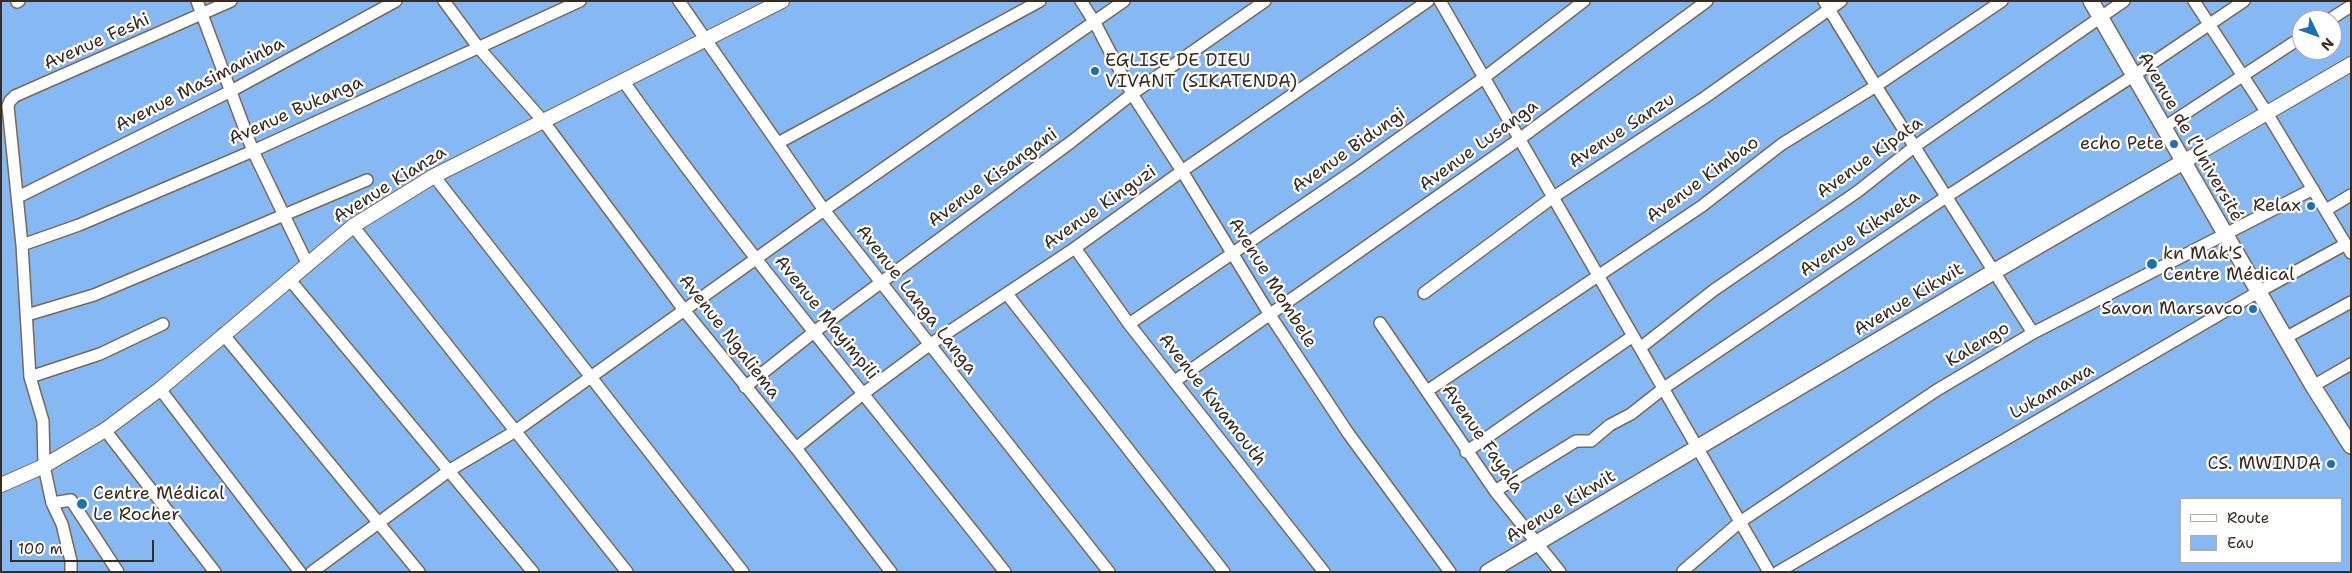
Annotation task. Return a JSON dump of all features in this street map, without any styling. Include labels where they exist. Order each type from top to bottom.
[{"type":"main road","name":"Avenue de l’Université","points":[[2091,1],[2258,292],[2313,386],[2351,446]]},
{"type":"main road","name":"Avenue Kikwit","points":[[1488,572],[1995,271],[2183,162]]},
{"type":"main road","points":[[2335,420],[2351,426]]},
{"type":"street","points":[[197,1],[253,150],[308,265]]},
{"type":"street","name":"Avenue Feshi","points":[[18,197],[8,106],[15,96],[231,1]]},
{"type":"street","name":"Avenue Masimaninba","points":[[18,197],[231,91],[396,1]]},
{"type":"street","name":"Avenue Ngaliema","points":[[444,1],[478,47],[544,122],[684,310],[744,387],[796,448],[891,572]]},
{"type":"street","name":"Avenue Bukanga","points":[[22,245],[79,225],[253,150],[580,1]]},
{"type":"street","name":"Avenue Langa Langa","points":[[679,1],[708,40],[824,210],[929,346],[1109,572]]},
{"type":"street","name":"Avenue Kianza","points":[[1,485],[44,466],[105,430],[160,389],[353,226],[434,176],[708,40],[782,1]]},
{"type":"street","points":[[778,144],[1040,1]]},
{"type":"street","name":"Avenue Mombele","points":[[1080,1],[1095,23],[1132,94],[1182,171],[1270,315],[1348,433],[1450,572]]},
{"type":"street","points":[[312,572],[450,470],[514,432],[824,210],[1124,1]]},
{"type":"street","name":"Avenue Kisangani","points":[[744,387],[814,332],[1071,142],[1132,94],[1265,1]]},
{"type":"street","name":"Avenue Kinguzi","points":[[796,448],[864,393],[929,346],[1075,248],[1182,171],[1428,1]]},
{"type":"street","points":[[1440,1],[1485,77],[1518,140],[1664,388],[1696,448],[1769,572]]},
{"type":"street","name":"Avenue Bidungi","points":[[1129,324],[1356,169],[1485,77],[1584,1]]},
{"type":"street","name":"Avenue Lusanga","points":[[1175,382],[1518,140],[1707,1]]},
{"type":"street","name":"Avenue Sanzu","points":[[1424,293],[1552,198],[1704,98],[1827,6],[1841,1]]},
{"type":"street","name":"Avenue Kimbao","points":[[1426,391],[1597,274],[1702,206],[1782,144],[1876,86],[2002,1]]},
{"type":"street","name":"Avenue Kipata","points":[[1640,348],[1714,290],[1857,192],[1914,147],[2124,1]]},
{"type":"street","points":[[2194,1],[2267,113],[2348,248]]},
{"type":"street","name":"Avenue Kikweta","points":[[1495,491],[1576,441],[1591,441],[1610,425],[1631,414],[1664,388],[1946,197],[2134,76],[2244,1]]},
{"type":"street","points":[[1827,6],[1914,147],[2034,333]]},
{"type":"street","points":[[2163,128],[2292,44]]},
{"type":"street","name":"Avenue Kikwit","points":[[2183,162],[2351,64]]},
{"type":"street","name":"Avenue Mayimpili","points":[[624,82],[686,169],[756,260],[1005,572]]},
{"type":"street","points":[[434,176],[743,572]]},
{"type":"street","points":[[27,315],[94,295],[367,180]]},
{"type":"street","name":"Kalengo","points":[[1684,571],[1740,522],[1937,390],[2034,333],[2313,188]]},
{"type":"street","points":[[2326,210],[2351,196]]},
{"type":"street","points":[[18,197],[30,377],[43,421],[44,466],[52,504],[62,524],[71,561],[71,572]]},
{"type":"street","points":[[353,226],[514,432],[627,572]]},
{"type":"street","name":"Avenue Kwamouth","points":[[1075,248],[1129,324],[1324,572]]},
{"type":"street","name":"Lukamawa","points":[[1778,572],[2258,292],[2348,248]]},
{"type":"street","points":[[290,280],[533,572]]},
{"type":"street","points":[[1007,294],[1224,572]]},
{"type":"street","points":[[2285,338],[2351,302]]},
{"type":"street","name":"Avenue Fayala","points":[[1380,323],[1466,452],[1560,572]]},
{"type":"street","points":[[30,377],[100,354],[163,324]]},
{"type":"street","points":[[223,334],[419,572]]},
{"type":"street","points":[[1466,452],[1633,336]]},
{"type":"street","points":[[2313,386],[2351,364]]},
{"type":"street","points":[[160,389],[300,572]]},
{"type":"street","points":[[105,430],[216,572]]},
{"type":"street","points":[[52,504],[71,500],[118,572]]},
{"type":"water","points":[[1,1],[2351,1],[2351,572],[1,572]]},
{"type":"place","name":"EGLISE DE DIEU VIVANT (SIKATENDA)","points":[[1095,71]]},
{"type":"place","name":"echo Pete","points":[[2174,144]]},
{"type":"place","name":"Relax","points":[[2311,206]]},
{"type":"place","name":"kn Mak'S Centre Médical","points":[[2152,264]]},
{"type":"place","name":"Savon Marsavco","points":[[2253,309]]},
{"type":"place","name":"CS. MWINDA","points":[[2331,464]]},
{"type":"place","name":"Centre Médical Le Rocher","points":[[82,504]]}]
